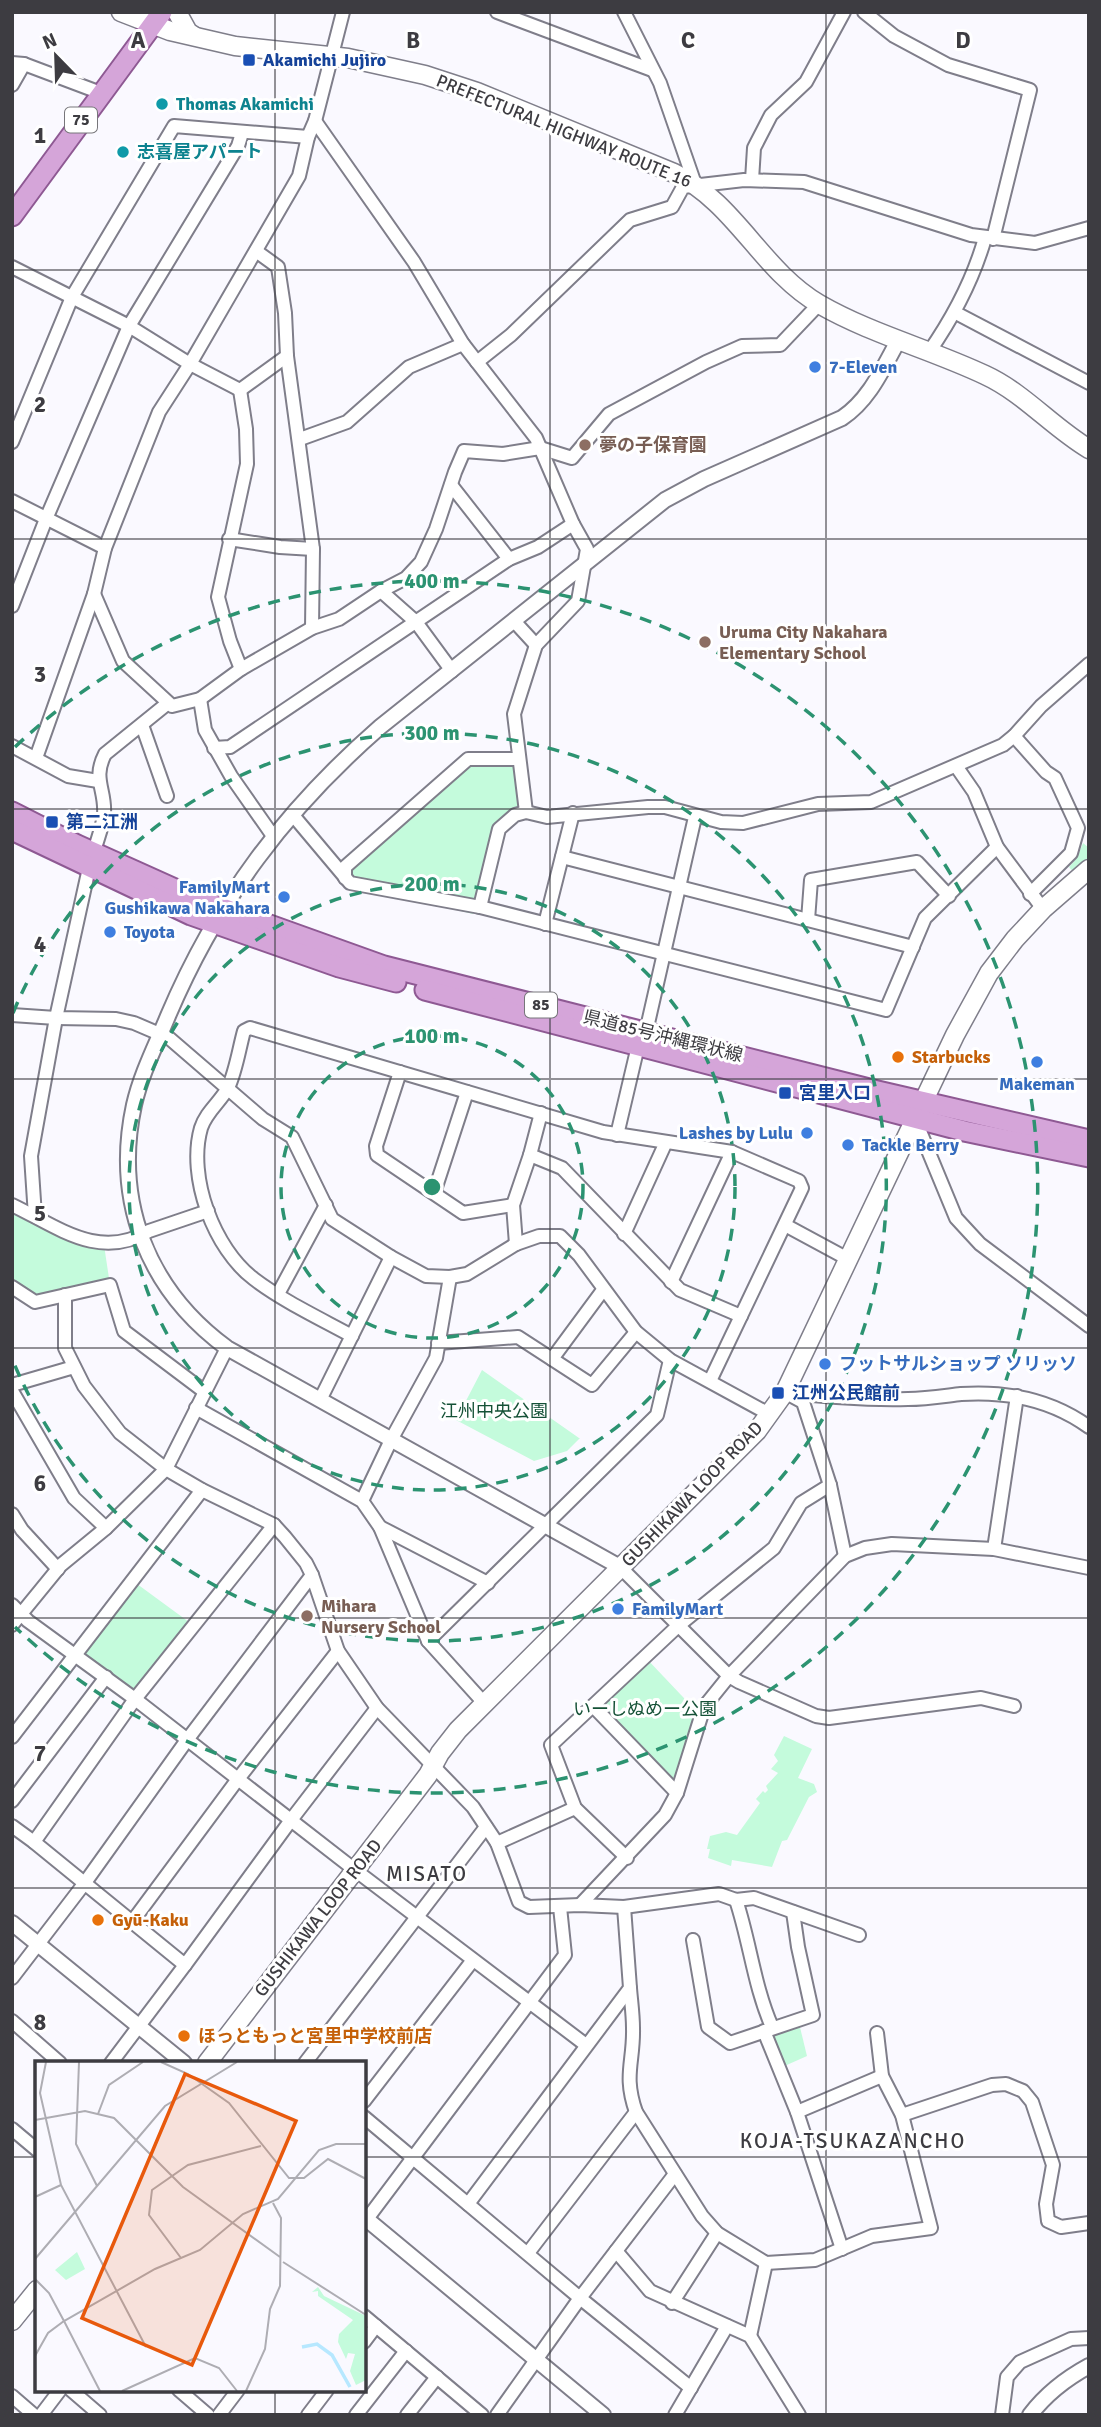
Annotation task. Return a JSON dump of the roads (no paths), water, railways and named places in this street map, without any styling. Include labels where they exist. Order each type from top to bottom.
[{"type":"main road","name":"PREFECTURAL HIGHWAY ROUTE 16","points":[[121,12],[158,19],[194,36],[235,46],[331,57],[400,69],[477,92],[695,184],[718,202],[780,274],[819,304],[898,341],[986,375],[1015,391],[1089,449]]},
{"type":"main road","points":[[177,12],[188,32],[194,36]]},
{"type":"main road","name":"75","points":[[12,216],[158,19]]},
{"type":"main road","name":"県道85号沖縄環状線","points":[[12,812],[91,860]]},
{"type":"main road","name":"県道85号沖縄環状線","points":[[12,830],[197,900],[219,917],[384,966],[642,1039],[919,1110],[1089,1140]]},
{"type":"main road","name":"GUSHIKAWA LOOP ROAD","points":[[209,2061],[428,1776],[458,1730],[757,1431],[785,1392],[955,1035],[989,973],[1043,909],[1089,869]]},
{"type":"main road","name":"県道85号沖縄環状線","points":[[919,1110],[964,1131],[1089,1157]]},
{"type":"main road","points":[[12,2321],[35,2292]]},
{"type":"street","points":[[36,758],[94,594],[105,548],[159,412],[299,176],[343,12]]},
{"type":"street","points":[[497,12],[652,70]]},
{"type":"street","points":[[624,12],[660,83],[695,184]]},
{"type":"street","points":[[751,180],[754,148],[771,115],[806,82],[845,12]]},
{"type":"street","points":[[864,12],[894,36],[948,65],[1030,90],[989,238],[956,313],[929,352]]},
{"type":"street","points":[[12,85],[18,64],[101,93]]},
{"type":"street","points":[[315,121],[414,262],[463,344],[536,438],[587,550],[579,601],[536,645],[514,715],[526,812]]},
{"type":"street","points":[[12,442],[72,297],[174,126],[308,137]]},
{"type":"street","points":[[12,606],[46,519],[129,326],[238,146],[242,132]]},
{"type":"street","points":[[477,362],[511,335],[630,220],[672,207],[683,187],[695,184],[751,180],[804,183],[989,238],[1035,243],[1089,228]]},
{"type":"street","points":[[256,251],[278,267],[285,313],[287,356],[313,549],[312,628]]},
{"type":"street","points":[[12,267],[129,326],[240,390]]},
{"type":"street","points":[[94,594],[123,661],[172,706],[200,699],[241,669],[312,628],[340,619],[406,578],[421,562],[464,451],[503,454],[540,448],[572,458],[609,414],[706,362],[742,346],[780,345],[819,304]]},
{"type":"street","points":[[956,313],[1089,383]]},
{"type":"street","points":[[898,341],[869,393],[854,410],[842,418],[683,489],[643,517],[380,727],[345,757],[292,814],[273,836],[219,917],[184,979],[160,1034],[134,1104],[128,1150],[130,1193],[141,1236],[153,1265],[172,1296],[197,1323],[227,1348],[620,1567],[729,1676],[739,1682],[816,1716],[829,1718],[981,1698],[1014,1706]]},
{"type":"street","points":[[300,439],[347,422],[409,367],[463,344]]},
{"type":"street","points":[[240,390],[287,356]]},
{"type":"street","points":[[240,390],[246,429],[247,464],[218,597],[241,669]]},
{"type":"street","points":[[451,485],[509,559]]},
{"type":"street","points":[[12,501],[105,548]]},
{"type":"street","points":[[214,747],[230,747],[509,559],[538,547],[573,524]]},
{"type":"street","points":[[229,539],[313,549]]},
{"type":"street","points":[[382,591],[416,622],[452,671]]},
{"type":"street","points":[[514,621],[536,645]]},
{"type":"street","points":[[480,907],[499,829],[515,815],[526,812],[547,817],[665,807],[695,817],[743,823],[818,804],[871,802],[1003,745],[1041,706],[1089,664]]},
{"type":"street","points":[[200,699],[205,730],[214,747],[273,836]]},
{"type":"street","points":[[35,1216],[31,1156],[57,1018],[91,860],[104,814],[98,781],[100,765],[105,754],[168,703]]},
{"type":"street","points":[[142,725],[167,796]]},
{"type":"street","points":[[1014,736],[1046,772],[1055,778],[1078,828],[1071,853],[1030,894]]},
{"type":"street","points":[[12,746],[68,776],[98,781]]},
{"type":"street","points":[[345,878],[345,867],[468,759],[518,759]]},
{"type":"street","points":[[956,766],[974,792],[997,848],[1043,909]]},
{"type":"street","points":[[545,924],[573,813]]},
{"type":"street","points":[[292,814],[350,883],[480,907],[886,1010],[925,918],[997,848]]},
{"type":"street","points":[[617,1135],[695,817]]},
{"type":"street","points":[[562,857],[913,947]]},
{"type":"street","points":[[808,920],[811,880],[917,862],[949,895]]},
{"type":"street","points":[[12,1015],[116,1019],[169,1038],[263,1119],[292,1138],[332,1219],[426,1276],[450,1277],[467,1273],[516,1244],[539,1236],[560,1236],[579,1255],[636,1332],[670,1360],[769,1414]]},
{"type":"street","points":[[352,1336],[253,1279],[228,1251],[201,1190],[198,1165],[201,1128],[206,1116],[228,1088],[244,1031],[250,1028],[617,1135],[732,1152],[799,1181],[802,1188],[710,1381]]},
{"type":"street","points":[[400,1072],[376,1146],[377,1155],[463,1213],[513,1205]]},
{"type":"street","points":[[434,1193],[467,1092]]},
{"type":"street","points":[[919,1110],[956,1219],[980,1244],[1089,1326]]},
{"type":"street","points":[[516,1244],[513,1205],[541,1113]]},
{"type":"street","points":[[624,1234],[666,1142]]},
{"type":"street","points":[[671,1282],[732,1152]]},
{"type":"street","points":[[530,1155],[562,1168],[680,1290],[741,1316]]},
{"type":"street","points":[[12,1205],[64,1232],[104,1245],[141,1236],[208,1211]]},
{"type":"street","points":[[278,1294],[326,1205]]},
{"type":"street","points":[[785,1225],[848,1259]]},
{"type":"street","points":[[320,1400],[391,1257]]},
{"type":"street","points":[[362,1501],[391,1440],[436,1358],[450,1277]]},
{"type":"street","points":[[12,1287],[35,1302],[110,1285],[124,1331],[205,1392]]},
{"type":"street","points":[[552,1359],[603,1290]]},
{"type":"street","points":[[65,1295],[65,1348],[84,1386],[120,1433],[166,1469],[274,1525],[306,1563],[338,1651],[377,1708],[473,1807],[497,1843],[519,1902],[529,1907],[624,1907],[719,1894],[736,1900],[754,1898],[859,1935]]},
{"type":"street","points":[[439,1343],[518,1337],[592,1385],[636,1332]]},
{"type":"street","points":[[12,1625],[16,1610],[166,1469],[227,1348]]},
{"type":"street","points":[[428,1641],[657,1415],[670,1360]]},
{"type":"street","points":[[12,1385],[74,1367]]},
{"type":"street","points":[[12,1391],[74,1497],[106,1528]]},
{"type":"street","points":[[785,1392],[835,1398],[899,1399],[965,1394],[1017,1395],[1053,1406],[1089,1427]]},
{"type":"street","points":[[785,1392],[803,1402],[830,1485],[845,1556]]},
{"type":"street","points":[[994,1549],[1017,1395]]},
{"type":"street","points":[[196,1408],[362,1501],[380,1527],[428,1641],[484,1703]]},
{"type":"street","points":[[627,1858],[575,1808],[551,1745],[678,1625],[774,1548],[801,1503],[830,1485]]},
{"type":"street","points":[[12,1737],[202,1490]]},
{"type":"street","points":[[12,1514],[22,1530],[58,1569]]},
{"type":"street","points":[[34,1842],[135,1699],[274,1525]]},
{"type":"street","points":[[380,1527],[488,1583]]},
{"type":"street","points":[[580,1905],[665,1815],[677,1793],[704,1707],[729,1676],[845,1556],[865,1548],[892,1544],[994,1549],[1089,1568]]},
{"type":"street","points":[[12,1978],[312,1576]]},
{"type":"street","points":[[16,1610],[586,2045]]},
{"type":"street","points":[[132,1922],[238,1779],[338,1651]]},
{"type":"street","points":[[12,1801],[106,1677]]},
{"type":"street","points":[[593,1706],[677,1793]]},
{"type":"street","points":[[112,2061],[377,1708]]},
{"type":"street","points":[[497,1843],[575,1808]]},
{"type":"street","points":[[12,1826],[185,1965]]},
{"type":"street","points":[[307,2061],[486,1826]]},
{"type":"street","points":[[736,1900],[744,1923],[768,2029],[842,2249]]},
{"type":"street","points":[[366,2219],[565,1955],[560,1907]]},
{"type":"street","points":[[624,1907],[634,2030],[628,2077],[636,2112],[702,2216],[717,2234],[766,2263],[815,2260],[873,2236],[930,2228],[902,2115],[882,2076],[877,2033]]},
{"type":"street","points":[[692,1940],[708,2027],[730,2043],[813,2015],[793,1912]]},
{"type":"street","points":[[12,1923],[182,2061]]},
{"type":"street","points":[[366,2098],[474,1960]]},
{"type":"street","points":[[468,2204],[630,1988]]},
{"type":"street","points":[[12,2021],[58,2061]]},
{"type":"street","points":[[797,2112],[882,2076]]},
{"type":"street","points":[[902,2115],[992,2085],[1006,2084],[1023,2091],[1032,2102],[1054,2165],[1046,2204],[1048,2221],[1061,2227],[1089,2223]]},
{"type":"street","points":[[528,2253],[636,2112]]},
{"type":"street","points":[[366,2119],[691,2388]]},
{"type":"street","points":[[12,2129],[35,2148]]},
{"type":"street","points":[[497,2415],[580,2298],[675,2174]]},
{"type":"street","points":[[366,2221],[603,2415]]},
{"type":"street","points":[[672,2303],[717,2234]]},
{"type":"street","points":[[616,2252],[650,2291],[750,2336],[799,2415]]},
{"type":"street","points":[[750,2336],[766,2263]]},
{"type":"street","points":[[366,2318],[482,2415]]},
{"type":"street","points":[[366,2339],[376,2326]]},
{"type":"street","points":[[675,2415],[727,2326]]},
{"type":"street","points":[[1002,2415],[1007,2377],[1020,2362],[1071,2339],[1089,2338]]},
{"type":"street","points":[[356,2415],[406,2350]]},
{"type":"street","points":[[1030,2415],[1042,2398],[1068,2377],[1089,2366]]},
{"type":"street","points":[[407,2415],[437,2377]]},
{"type":"street","points":[[41,2415],[58,2392]]},
{"type":"street","points":[[73,2392],[100,2415]]},
{"type":"street","points":[[181,2392],[208,2415]]},
{"type":"street","points":[[219,2415],[236,2392]]},
{"type":"street","points":[[308,2415],[325,2392]]},
{"type":"street","points":[[12,2396],[34,2415]]},
{"type":"place","name":"Akamichi Jujiro","points":[[249,60]]},
{"type":"place","name":"Thomas Akamichi","points":[[162,104]]},
{"type":"place","name":"志喜屋アパート","points":[[123,152]]},
{"type":"place","name":"7-Eleven","points":[[815,367]]},
{"type":"place","name":"夢の子保育園","points":[[585,445]]},
{"type":"place","name":"Uruma City Nakahara Elementary School","points":[[705,642]]},
{"type":"place","name":"第二江洲","points":[[52,822]]},
{"type":"place","name":"FamilyMart Gushikawa Nakahara","points":[[284,897]]},
{"type":"place","name":"Toyota","points":[[110,932]]},
{"type":"place","name":"Starbucks","points":[[898,1057]]},
{"type":"place","name":"Makeman","points":[[1037,1062]]},
{"type":"place","name":"宮里入口","points":[[785,1093]]},
{"type":"place","name":"Lashes by Lulu","points":[[807,1133]]},
{"type":"place","name":"Tackle Berry","points":[[848,1145]]},
{"type":"place","name":"フットサルショップ ソリッソ","points":[[825,1364]]},
{"type":"place","name":"江州公民館前","points":[[778,1393]]},
{"type":"place","name":"FamilyMart","points":[[618,1609]]},
{"type":"place","name":"Mihara Nursery School","points":[[307,1616]]},
{"type":"place","name":"Gyū-Kaku","points":[[98,1920]]},
{"type":"place","name":"ほっともっと宮里中学校前店","points":[[184,2036]]},
{"type":"district","name":"MISATO","points":[[427,1874]]},
{"type":"district","name":"KOJA-TSUKAZANCHO","points":[[853,2141]]},
{"type":"park label","name":"江州中央公園","points":[[494,1411]]},
{"type":"park label","name":"いーしぬめー公園","points":[[645,1709]]}]
